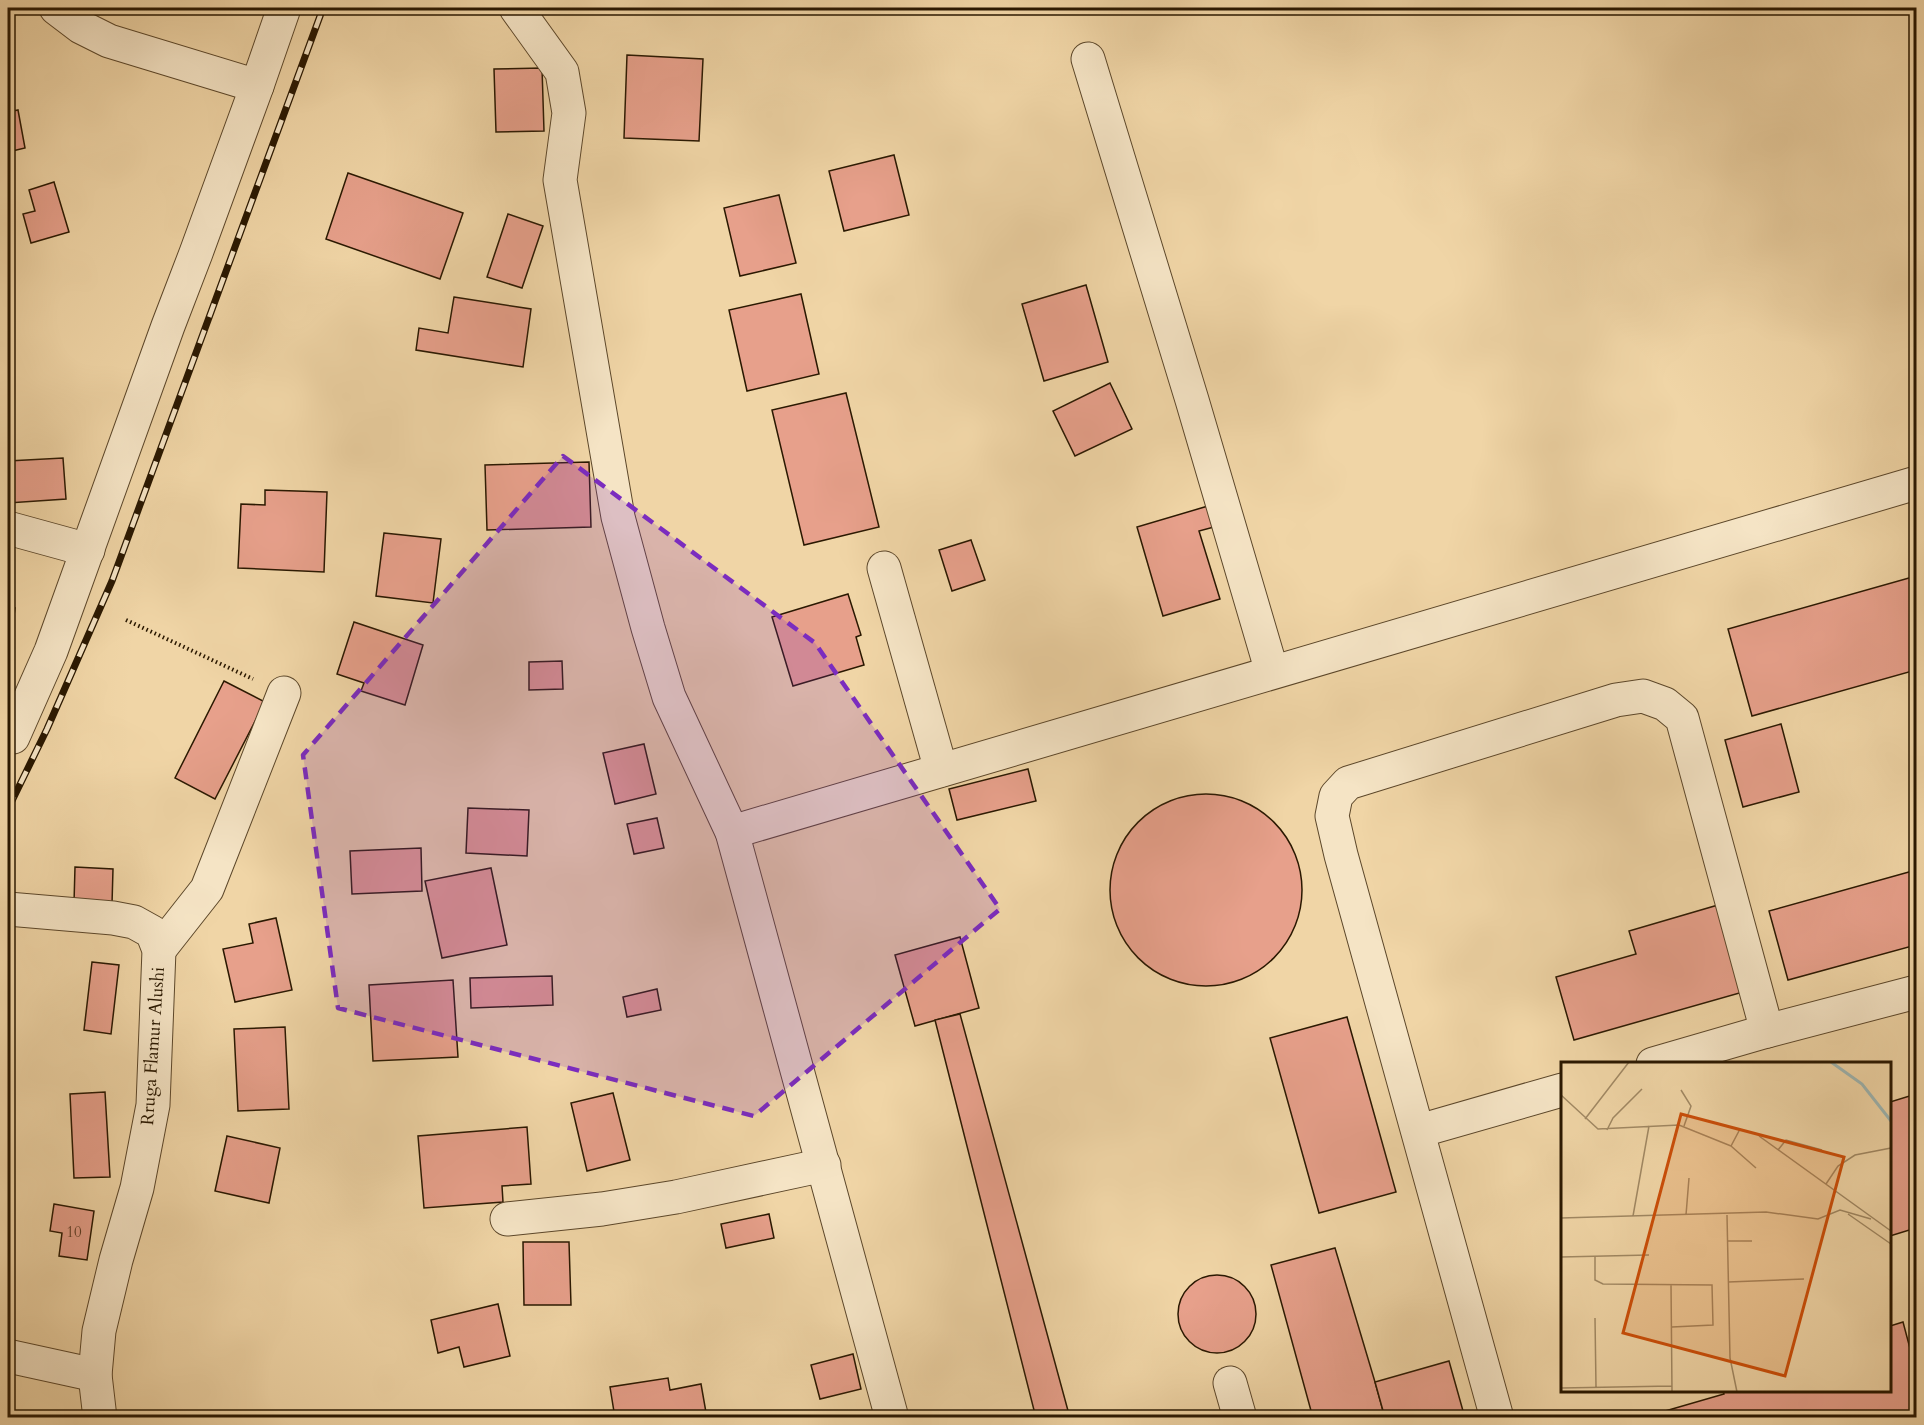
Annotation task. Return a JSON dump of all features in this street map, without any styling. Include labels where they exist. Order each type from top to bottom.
[{"type":"street","points":[[56,8],[81,27],[109,41],[257,86]]},
{"type":"street","points":[[13,737],[51,651],[284,8]]},
{"type":"street","points":[[516,8],[562,72],[569,113],[560,180],[618,517],[669,697],[732,832],[892,1418]]},
{"type":"street","points":[[1088,59],[1272,672]]},
{"type":"street","points":[[732,832],[1917,483]]},
{"type":"street","points":[[8,528],[88,550]]},
{"type":"street","points":[[884,568],[941,770]]},
{"type":"street","points":[[159,950],[207,889],[284,693]]},
{"type":"street","points":[[1497,1418],[1341,855],[1332,816],[1336,796],[1348,783],[1617,700],[1643,696],[1665,704],[1682,718],[1767,1031]]},
{"type":"street","name":"Rruga Flamur Alushi","points":[[8,909],[113,918],[134,922],[152,932],[159,950],[153,1105],[137,1188],[116,1260],[99,1331],[95,1375],[100,1418]]},
{"type":"street","points":[[1660,1062],[1767,1031],[1917,993]]},
{"type":"street","points":[[1419,1131],[1561,1091]]},
{"type":"street","points":[[507,1220],[602,1209],[676,1197],[824,1165]]},
{"type":"street","points":[[8,1356],[95,1375]]},
{"type":"street","points":[[1230,1383],[1240,1418]]},
{"type":"path","points":[[126,620],[284,693]]},
{"type":"highlighted area","points":[[563,456],[815,643],[1000,909],[754,1116],[338,1008],[303,755]]},
{"type":"building","points":[[627,55],[703,59],[699,141],[624,138]]},
{"type":"building","points":[[542,68],[544,131],[496,132],[494,69]]},
{"type":"building","points":[[18,110],[25,148],[8,152],[8,112]]},
{"type":"building","points":[[894,155],[909,215],[844,231],[829,171]]},
{"type":"building","points":[[348,173],[463,213],[440,279],[326,239]]},
{"type":"building","points":[[54,182],[69,232],[31,243],[23,214],[35,211],[29,190]]},
{"type":"building","points":[[779,195],[796,263],[740,276],[724,208]]},
{"type":"building","points":[[508,214],[543,226],[522,288],[487,277]]},
{"type":"building","points":[[1086,285],[1108,362],[1044,381],[1022,304]]},
{"type":"building","points":[[801,294],[819,374],[747,391],[729,310]]},
{"type":"building","points":[[454,297],[531,309],[523,367],[416,350],[419,328],[448,333]]},
{"type":"building","points":[[1110,383],[1132,429],[1075,456],[1053,411]]},
{"type":"building","points":[[846,393],[879,527],[804,545],[772,410]]},
{"type":"building","points":[[63,458],[66,499],[8,503],[8,461]]},
{"type":"building","points":[[589,462],[591,527],[487,530],[485,465]]},
{"type":"building","points":[[265,490],[327,492],[324,572],[238,568],[241,504],[265,505]]},
{"type":"building","points":[[1208,506],[1214,527],[1199,531],[1220,599],[1163,616],[1137,527]]},
{"type":"building","points":[[384,533],[441,539],[433,603],[376,596]]},
{"type":"building","points":[[971,540],[985,580],[952,591],[939,550]]},
{"type":"building","points":[[1916,576],[1916,670],[1752,716],[1728,629]]},
{"type":"building","points":[[848,594],[861,635],[856,637],[864,665],[793,686],[772,617]]},
{"type":"building","points":[[8,607],[15,608],[12,631],[8,630]]},
{"type":"building","points":[[354,622],[423,645],[405,705],[361,691],[364,683],[337,674]]},
{"type":"building","points":[[562,661],[563,689],[529,690],[529,662]]},
{"type":"building","points":[[224,681],[265,702],[215,799],[175,778]]},
{"type":"building","points":[[1781,724],[1799,792],[1743,807],[1725,740]]},
{"type":"building","points":[[644,744],[656,794],[615,804],[603,753]]},
{"type":"building","points":[[1028,769],[1036,801],[957,820],[949,789]]},
{"type":"building","points":[[1206,794],[1243,801],[1274,822],[1295,853],[1302,890],[1295,927],[1274,958],[1243,979],[1206,986],[1169,979],[1138,958],[1117,927],[1110,890],[1117,853],[1138,822],[1169,801]]},
{"type":"building","points":[[468,808],[529,810],[527,856],[466,853]]},
{"type":"building","points":[[657,818],[664,848],[634,854],[627,824]]},
{"type":"building","points":[[421,848],[422,891],[352,894],[350,851]]},
{"type":"building","points":[[75,867],[113,869],[112,904],[74,903]]},
{"type":"building","points":[[491,868],[507,945],[442,958],[425,881]]},
{"type":"building","points":[[1916,870],[1916,945],[1788,980],[1769,911]]},
{"type":"building","points":[[1718,905],[1743,992],[1574,1040],[1556,977],[1636,954],[1629,931]]},
{"type":"building","points":[[276,918],[292,990],[235,1002],[223,949],[253,943],[249,924]]},
{"type":"building","points":[[960,937],[979,1008],[915,1026],[895,955]]},
{"type":"building","points":[[92,962],[119,965],[111,1034],[84,1030]]},
{"type":"building","points":[[552,976],[553,1005],[471,1008],[470,978]]},
{"type":"building","points":[[453,980],[458,1057],[373,1061],[369,985]]},
{"type":"building","points":[[657,989],[661,1010],[627,1017],[623,997]]},
{"type":"building","points":[[960,1014],[1070,1418],[1036,1418],[935,1020]]},
{"type":"building","points":[[1347,1017],[1396,1192],[1319,1213],[1270,1038]]},
{"type":"building","points":[[285,1027],[289,1109],[238,1111],[234,1029]]},
{"type":"building","points":[[105,1092],[110,1177],[74,1178],[70,1094]]},
{"type":"building","points":[[613,1093],[630,1160],[587,1171],[571,1103]]},
{"type":"building","points":[[1916,1094],[1916,1228],[1891,1236],[1891,1102]]},
{"type":"building","points":[[527,1127],[531,1184],[502,1186],[503,1202],[424,1208],[418,1136]]},
{"type":"building","points":[[227,1136],[280,1148],[269,1203],[215,1191]]},
{"type":"building","points":[[54,1204],[94,1211],[87,1260],[59,1256],[62,1233],[50,1231]]},
{"type":"building","points":[[769,1214],[774,1238],[726,1248],[721,1224]]},
{"type":"building","points":[[523,1242],[569,1242],[571,1305],[524,1305]]},
{"type":"building","points":[[1335,1248],[1385,1418],[1313,1418],[1271,1265]]},
{"type":"building","points":[[1217,1275],[1232,1278],[1245,1286],[1253,1299],[1256,1314],[1253,1329],[1245,1342],[1232,1350],[1217,1353],[1202,1350],[1189,1342],[1181,1329],[1178,1314],[1181,1299],[1189,1286],[1202,1278]]},
{"type":"building","points":[[498,1304],[510,1356],[464,1367],[459,1347],[438,1353],[431,1320]]},
{"type":"building","points":[[1903,1322],[1916,1371],[1916,1417],[1641,1418],[1724,1394],[1724,1392],[1891,1392],[1891,1326]]},
{"type":"building","points":[[853,1354],[861,1389],[820,1399],[811,1365]]},
{"type":"building","points":[[1449,1361],[1465,1418],[1385,1418],[1375,1382]]},
{"type":"building","points":[[668,1378],[670,1390],[701,1384],[707,1418],[615,1418],[610,1387]]},
{"type":"railway","points":[[8,809],[47,729],[112,581],[323,8]]}]
